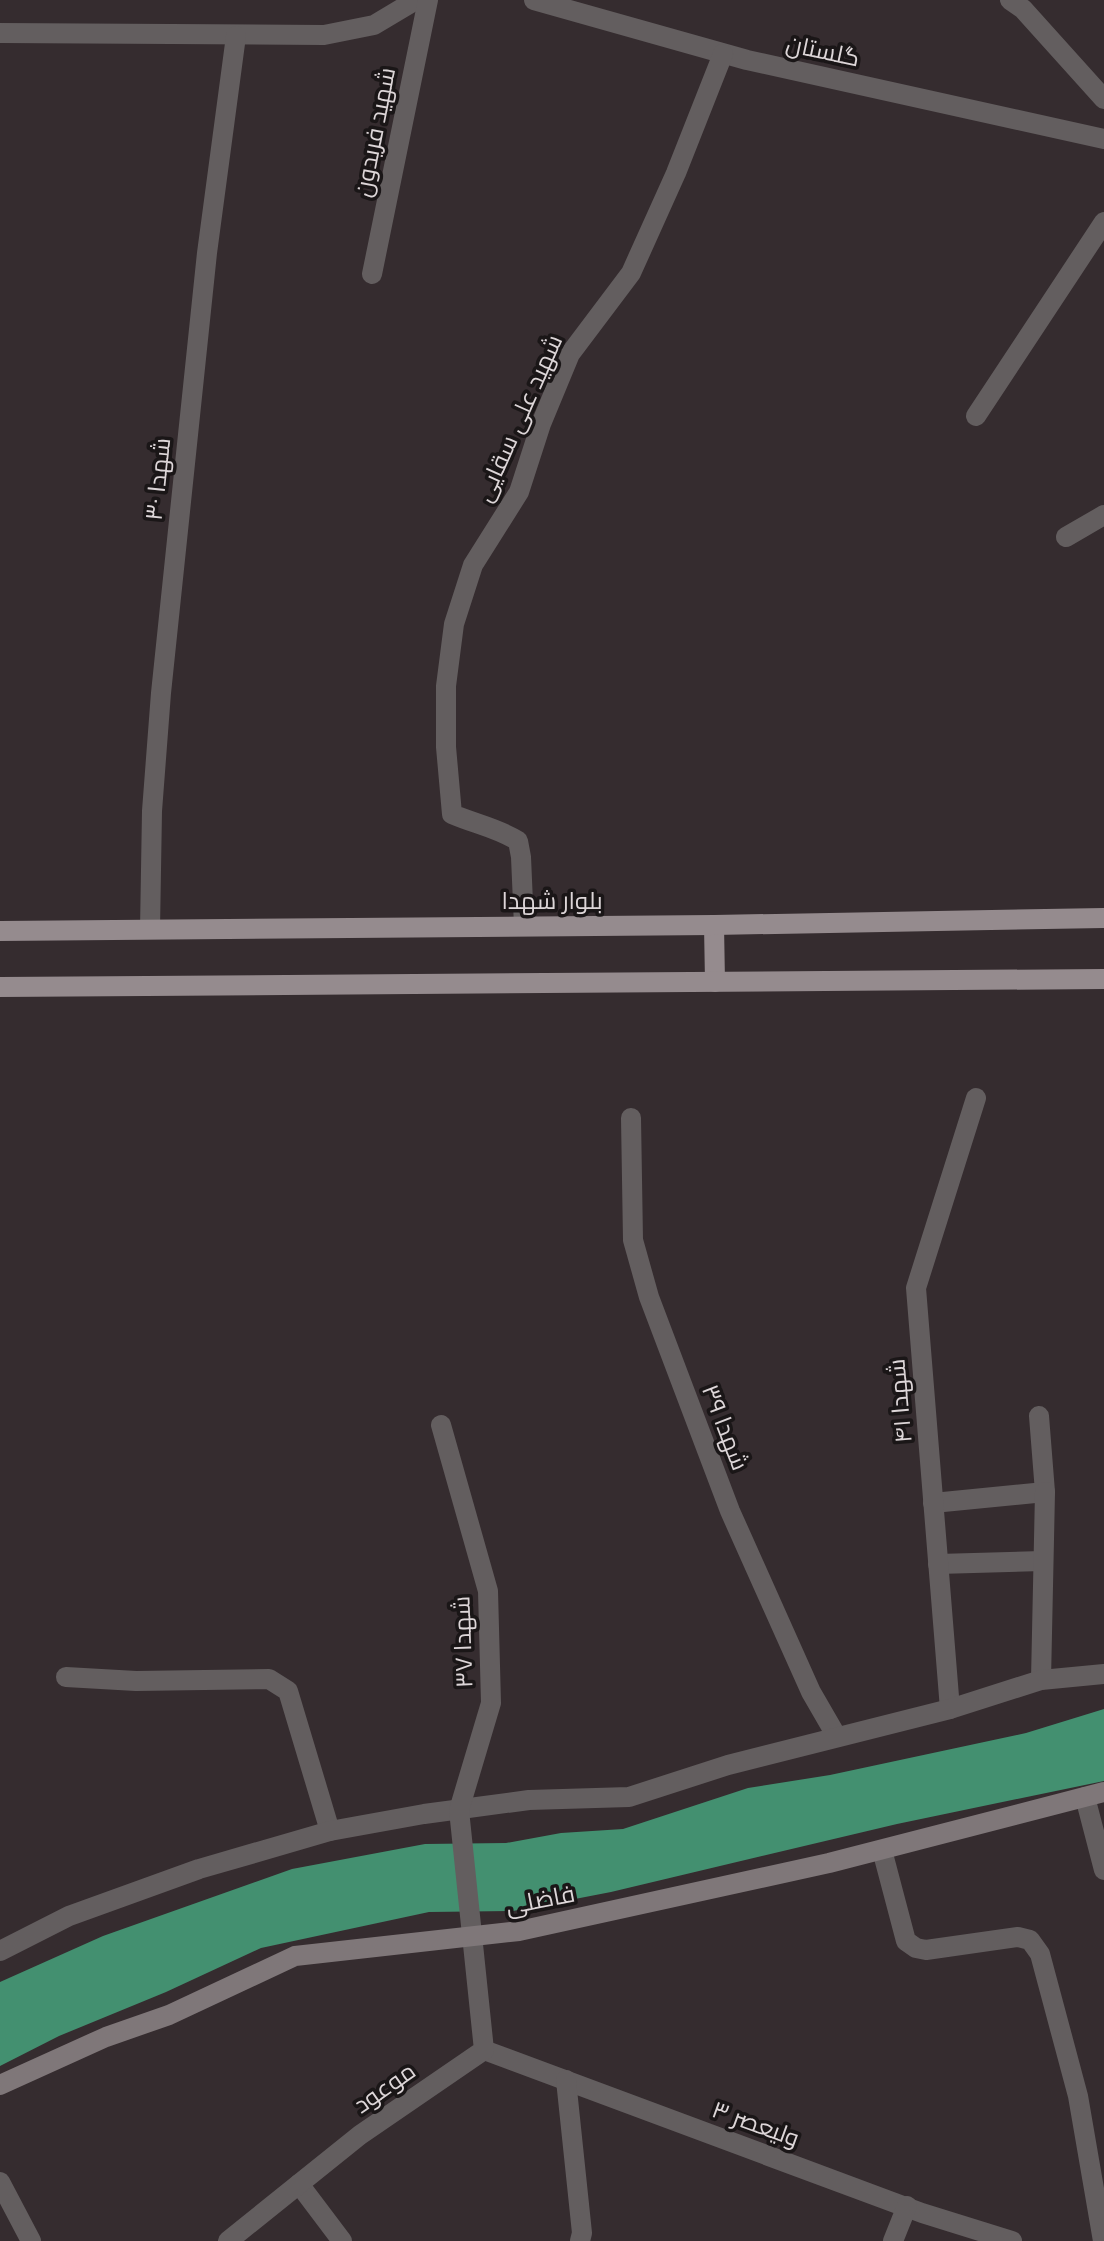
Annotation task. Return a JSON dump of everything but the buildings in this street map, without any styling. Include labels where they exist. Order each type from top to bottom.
[{"type":"main road","name":"بلوار شهدا","points":[[0,931],[714,925],[1104,918]]},
{"type":"main road","points":[[714,925],[715,982]]},
{"type":"main road","points":[[0,987],[1104,979]]},
{"type":"main road","name":"فاضلی","points":[[0,2085],[106,2037],[169,2015],[295,1956],[519,1931],[882,1850],[1094,1795]]},
{"type":"street","points":[[0,33],[324,35],[374,25],[416,0]]},
{"type":"street","name":"شهید فریدون","points":[[372,274],[428,0]]},
{"type":"street","name":"گلستان","points":[[534,0],[723,54],[1104,139]]},
{"type":"street","points":[[1010,0],[1023,9],[1104,99]]},
{"type":"street","name":"شهدا ۳۰","points":[[150,929],[152,811],[161,693],[207,253],[236,36]]},
{"type":"street","name":"شهید علی سقایی","points":[[524,926],[518,841],[500,829],[473,824],[452,814],[446,747],[446,686],[454,624],[473,565],[519,492],[541,424],[570,354],[631,273],[676,173],[723,54]]},
{"type":"street","points":[[976,416],[1104,222]]},
{"type":"street","points":[[1066,537],[1104,515]]},
{"type":"street","name":"شهدا ۴۱","points":[[950,1709],[916,1288],[976,1098]]},
{"type":"street","name":"شهدا ۳۹","points":[[631,1118],[633,1240],[649,1297],[736,1525],[811,1692],[837,1737]]},
{"type":"street","points":[[1039,1416],[1045,1492],[1041,1680]]},
{"type":"street","name":"شهدا ۳۷","points":[[441,1425],[488,1591],[491,1703],[459,1810]]},
{"type":"street","points":[[933,1503],[1045,1492]]},
{"type":"street","points":[[938,1564],[1042,1561]]},
{"type":"street","points":[[0,1951],[69,1916],[199,1869],[330,1831],[529,1800],[629,1797],[728,1765],[950,1709],[1041,1680],[1104,1674]]},
{"type":"street","points":[[66,1677],[136,1681],[269,1679],[288,1691],[330,1831]]},
{"type":"street","points":[[1094,1795],[1104,1870]]},
{"type":"street","points":[[459,1810],[484,2050]]},
{"type":"street","points":[[882,1850],[906,1941],[916,1948],[926,1950],[1018,1937],[1030,1940],[1040,1954],[1078,2096],[1103,2241]]},
{"type":"street","name":"ولیعصر ۳","points":[[484,2050],[907,2206],[1012,2241]]},
{"type":"street","name":"موعود","points":[[228,2241],[360,2135],[484,2050]]},
{"type":"street","points":[[566,2080],[582,2233],[580,2241]]},
{"type":"street","points":[[0,2182],[31,2241]]},
{"type":"street","points":[[299,2184],[342,2241]]},
{"type":"street","points":[[893,2241],[907,2206]]},
{"type":"shaded area","points":[[1104,1709],[1104,1781],[897,1824],[611,1892],[513,1911],[429,1912],[261,1948],[59,2036],[0,2066],[0,1982],[103,1936],[292,1869],[425,1844],[506,1843],[561,1833],[623,1829],[748,1788],[830,1775],[1026,1733]]}]
